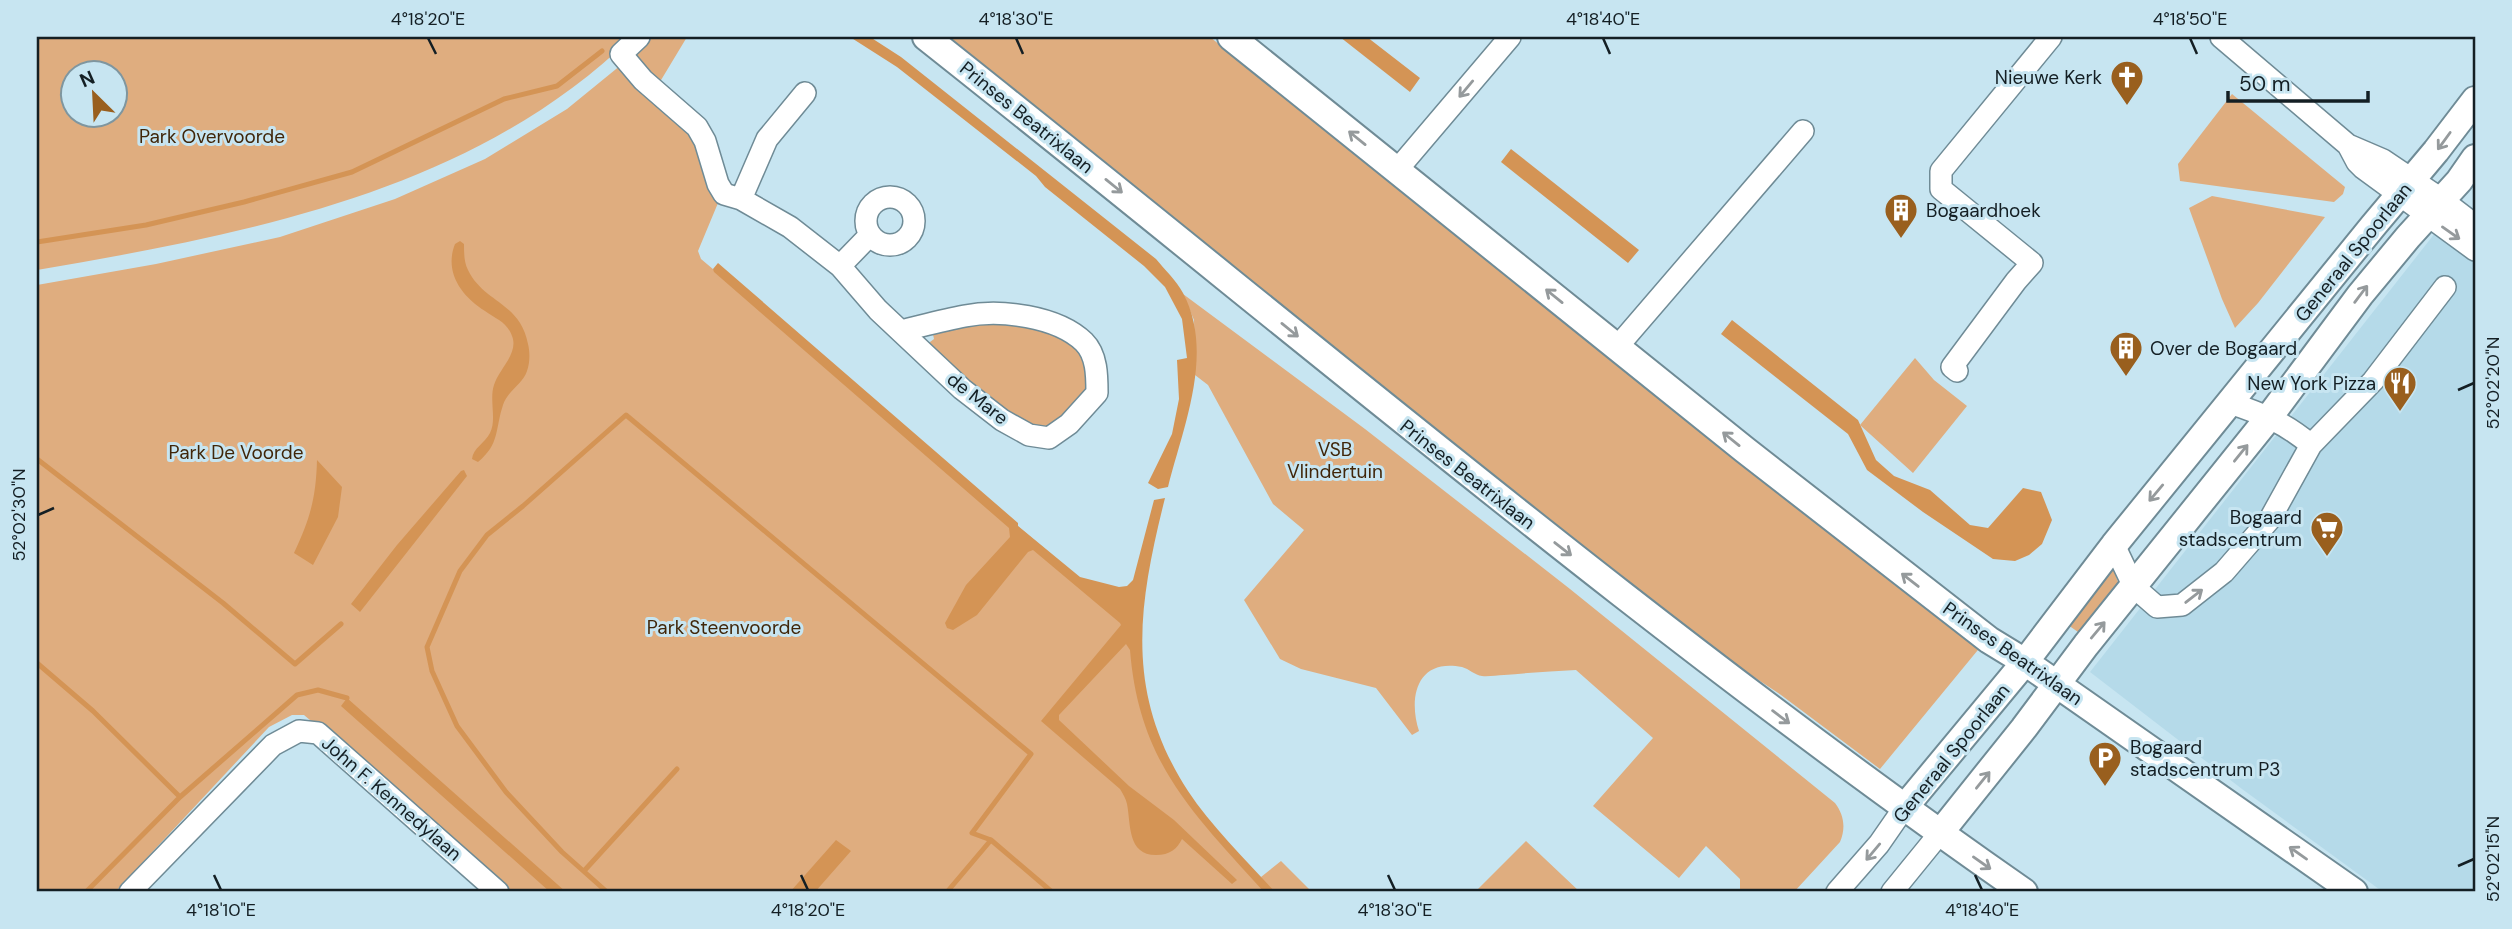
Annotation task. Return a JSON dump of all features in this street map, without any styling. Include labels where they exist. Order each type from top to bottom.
[{"type":"main road","name":"Prinses Beatrixlaan","points":[[926,37],[1440,452],[1726,676],[1904,808],[2024,892]]},
{"type":"main road","name":"Prinses Beatrixlaan","points":[[1231,37],[1745,450],[1989,640],[2025,662],[2354,892]]},
{"type":"main road","name":"Generaal Spoorlaan","points":[[1904,808],[2025,662],[2114,545],[2475,100]]},
{"type":"main road","name":"Generaal Spoorlaan","points":[[1940,833],[2058,685],[2086,645],[2270,416],[2360,295],[2475,158]]},
{"type":"street","name":"de Mare","points":[[639,37],[621,54],[643,80],[697,127],[705,141],[718,184],[724,194],[741,199],[790,226],[840,266],[878,310],[962,389],[1002,420],[1029,435],[1049,438],[1069,424],[1097,393],[1097,368],[1084,342],[1053,323],[1007,312],[967,315],[901,331]]},
{"type":"street","points":[[1397,170],[1510,37]]},
{"type":"street","points":[[1957,371],[1952,367],[2032,263],[1941,189],[1941,171],[2050,37]]},
{"type":"street","points":[[2221,37],[2348,145],[2357,162],[2406,188],[2434,208],[2475,250]]},
{"type":"street","points":[[741,199],[767,139],[805,93]]},
{"type":"street","points":[[1618,346],[1803,131]]},
{"type":"street","points":[[2434,208],[2475,225]]},
{"type":"street","points":[[840,266],[870,234]]},
{"type":"street","points":[[2114,545],[2134,587],[2157,607],[2182,605],[2224,572],[2270,519],[2311,446],[2373,381],[2445,287]]},
{"type":"street","points":[[2230,403],[2270,416],[2296,432],[2311,446]]},
{"type":"street","name":"John F. Kennedylaan","points":[[130,892],[273,745],[299,731],[318,733],[498,892]]},
{"type":"street","name":"Generaal Spoorlaan","points":[[1838,892],[1879,844],[1904,808]]},
{"type":"street","name":"Generaal Spoorlaan","points":[[1892,892],[1940,833]]},
{"type":"shaded area","points":[[850,37],[870,37],[901,57],[1156,259],[1177,284],[1192,316],[1196,365],[1188,415],[1168,487],[1158,489],[1148,483],[1172,434],[1179,399],[1177,360],[1187,358],[1182,319],[1165,287],[1144,266],[1045,187],[1036,176],[897,67]]},
{"type":"shaded area","points":[[1340,37],[1367,37],[1420,78],[1410,92]]},
{"type":"shaded area","points":[[1511,149],[1639,250],[1628,263],[1501,162]]},
{"type":"shaded area","name":"Bogaard stadscentrum","points":[[2439,228],[2475,254],[2475,892],[2383,892],[2242,789],[2090,672]]},
{"type":"shaded area","points":[[460,241],[464,244],[464,257],[475,281],[518,319],[529,350],[529,365],[525,376],[505,400],[496,436],[490,449],[478,462],[472,459],[473,455],[492,428],[494,385],[511,355],[513,342],[510,331],[504,324],[476,305],[457,282],[453,274],[452,254],[455,244]]},
{"type":"shaded area","points":[[718,263],[1080,577],[1119,587],[1127,586],[1133,580],[1154,500],[1165,498],[1148,575],[1142,648],[1145,683],[1154,719],[1168,754],[1197,804],[1275,892],[1264,892],[1214,837],[1174,784],[1145,724],[1135,690],[1130,650],[1126,644],[1059,715],[1059,720],[1129,786],[1174,820],[1237,880],[1232,884],[1182,839],[1169,853],[1156,855],[1140,850],[1132,837],[1127,802],[1120,789],[1041,721],[1120,623],[1033,550],[1028,552],[977,615],[953,630],[947,628],[945,623],[966,585],[1010,537],[1009,528],[714,272],[713,269]]},
{"type":"shaded area","points":[[1732,320],[1858,420],[1876,460],[1894,476],[1930,490],[1970,525],[1988,528],[2023,488],[2041,492],[2052,520],[2042,544],[2029,555],[2015,561],[1993,559],[1923,512],[1867,470],[1848,434],[1721,334]]},
{"type":"shaded area","points":[[317,460],[342,487],[338,517],[313,565],[294,553],[311,508]]},
{"type":"shaded area","points":[[464,470],[467,476],[360,612],[351,604],[397,545]]},
{"type":"shaded area","points":[[347,698],[566,892],[550,892],[341,706]]},
{"type":"shaded area","points":[[836,840],[851,851],[815,892],[790,892]]},
{"type":"green space","name":"Park Overvoorde","points":[[37,37],[632,37],[569,90],[501,134],[429,169],[354,198],[276,221],[116,256],[37,270]]},
{"type":"green space","points":[[651,37],[687,37],[652,95],[701,142],[718,203],[698,251],[701,259],[1128,619],[1152,732],[1189,804],[1262,879],[1261,877],[1281,861],[1312,892],[512,892],[304,715],[292,715],[269,727],[115,892],[37,892],[37,285],[156,264],[280,237],[395,199],[485,159],[567,109]]},
{"type":"green space","points":[[944,37],[1210,37],[1601,350],[1982,645],[1880,769],[1781,695],[1701,642]]},
{"type":"green space","points":[[2232,94],[2345,187],[2343,194],[2334,202],[2180,181],[2178,164]]},
{"type":"green space","points":[[2212,196],[2325,217],[2258,303],[2235,328],[2189,208]]},
{"type":"green space","name":"VSB Vlindertuin","points":[[1183,294],[1365,429],[1570,589],[1835,803],[1843,822],[1840,842],[1794,892],[1740,892],[1740,879],[1706,846],[1679,878],[1593,806],[1653,738],[1576,670],[1484,676],[1462,667],[1435,668],[1426,674],[1416,693],[1419,731],[1412,735],[1376,688],[1301,669],[1280,659],[1244,600],[1304,530],[1273,504],[1208,385],[1195,375],[1194,320]]},
{"type":"green space","points":[[998,319],[1065,336],[1087,360],[1088,392],[1056,425],[1038,429],[1014,421],[926,345],[934,339],[931,325]]},
{"type":"green space","points":[[1915,358],[1934,380],[1967,406],[1913,473],[1860,425]]},
{"type":"green space","points":[[2113,568],[2119,585],[2081,634],[2068,625]]},
{"type":"green space","points":[[1526,841],[1580,892],[1475,892]]},
{"type":"waterway","points":[[37,242],[146,225],[244,202],[352,172],[504,99],[557,86],[602,51]]},
{"type":"waterway","points":[[607,892],[562,852],[506,792],[457,726],[432,671],[427,647],[460,571],[487,535],[626,415],[1031,754],[972,833],[991,840]]},
{"type":"waterway","points":[[37,459],[223,603],[295,664],[341,624]]},
{"type":"waterway","points":[[37,663],[93,711],[180,797]]},
{"type":"waterway","points":[[86,892],[180,797],[297,695],[318,690],[347,698]]},
{"type":"waterway","points":[[584,871],[677,769]]},
{"type":"waterway","points":[[947,892],[991,840],[1052,892]]},
{"type":"place","name":"Nieuwe Kerk","points":[[2127,107]]},
{"type":"place","name":"Bogaardhoek","points":[[1901,240]]},
{"type":"place","name":"Over de Bogaard","points":[[2126,378]]},
{"type":"place","name":"New York Pizza","points":[[2400,413]]},
{"type":"place","name":"Bogaard stadscentrum","points":[[2327,558]]},
{"type":"place","name":"Bogaard stadscentrum P3","points":[[2105,788]]},
{"type":"park label","name":"Park De Voorde","points":[[236,452]]},
{"type":"park label","name":"Park Steenvoorde","points":[[724,627]]}]
